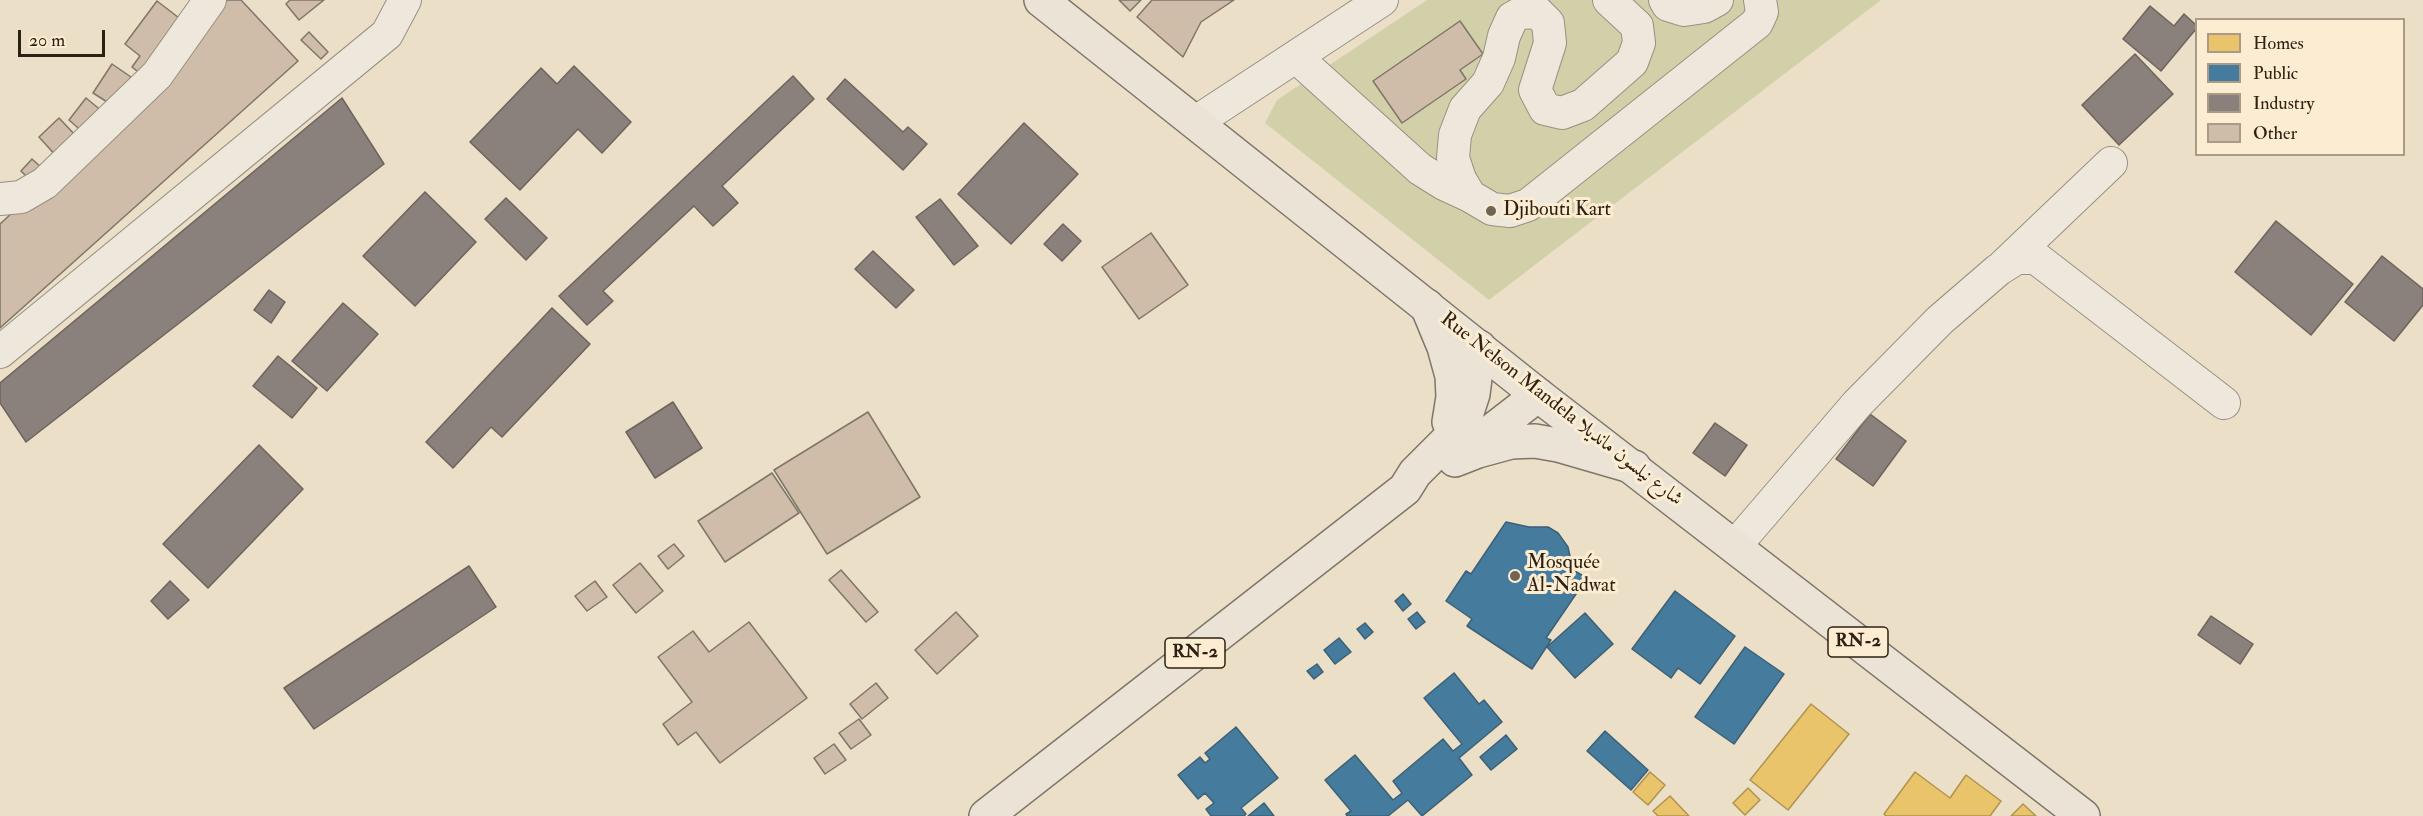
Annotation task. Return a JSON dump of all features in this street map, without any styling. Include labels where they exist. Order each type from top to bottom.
[{"type":"main road","name":"Rue Nelson Mandela شارع نيلسون مانديلا","points":[[1041,0],[1538,396],[1634,467],[2083,816]]},
{"type":"main road","points":[[1427,306],[1452,376],[1453,397],[1446,455],[1478,451],[1511,442],[1535,441],[1558,445],[1634,467]]},
{"type":"main road","name":"RN-2","points":[[1004,811],[1405,489],[1431,478],[1469,412],[1479,347]]},
{"type":"main road","name":"RN-2","points":[[1446,455],[1538,396]]},
{"type":"street","points":[[0,199],[21,197],[45,183],[156,75],[210,0]]},
{"type":"street","points":[[0,352],[387,34],[405,0]]},
{"type":"street","points":[[1196,122],[1382,0]]},
{"type":"street","points":[[1470,196],[1460,179],[1453,158],[1455,135],[1465,109],[1488,83],[1512,18],[1521,13],[1537,12],[1548,23],[1550,43],[1535,90],[1545,110],[1562,113],[1583,105],[1632,62],[1639,43],[1637,26],[1609,0]]},
{"type":"street","points":[[1665,0],[1668,4],[1684,10],[1704,8],[1717,0]]},
{"type":"street","points":[[1296,57],[1420,169],[1492,209],[1510,211],[1528,205],[1757,23],[1762,12],[1761,0]]},
{"type":"street","points":[[1736,546],[1857,404],[1940,320],[1998,270],[2111,162]]},
{"type":"street","points":[[1998,270],[2017,258],[2036,258],[2224,403]]},
{"type":"shaded area","name":"Djibouti Kart","points":[[1427,0],[1881,0],[1489,300],[1265,123],[1277,100]]},
{"type":"building: Homes","points":[[1811,704],[1849,734],[1788,810],[1750,780]]},
{"type":"building: Homes","points":[[1650,772],[1665,785],[1648,805],[1633,792]]},
{"type":"building: Homes","points":[[1915,772],[1950,798],[1966,775],[2001,801],[1990,816],[1886,816],[1884,814]]},
{"type":"building: Homes","points":[[1748,788],[1760,800],[1745,815],[1733,803]]},
{"type":"building: Homes","points":[[1670,796],[1689,816],[1658,816],[1653,811]]},
{"type":"building: Homes","points":[[2023,804],[2036,816],[2011,816]]},
{"type":"building: Public","points":[[1506,522],[1529,527],[1548,527],[1558,533],[1568,547],[1573,570],[1587,578],[1546,638],[1551,640],[1532,669],[1467,626],[1472,619],[1446,601],[1466,571],[1471,574]]},
{"type":"building: Public","points":[[1675,591],[1735,636],[1700,684],[1678,668],[1671,678],[1632,649]]},
{"type":"building: Public","points":[[1403,594],[1411,604],[1403,611],[1395,601]]},
{"type":"building: Public","points":[[1417,612],[1425,622],[1416,629],[1408,619]]},
{"type":"building: Public","points":[[1585,613],[1613,644],[1575,678],[1547,647]]},
{"type":"building: Public","points":[[1365,623],[1373,632],[1365,639],[1357,629]]},
{"type":"building: Public","points":[[1339,638],[1351,652],[1335,664],[1324,650]]},
{"type":"building: Public","points":[[1745,647],[1784,674],[1734,744],[1695,717]]},
{"type":"building: Public","points":[[1317,664],[1323,672],[1314,679],[1307,671]]},
{"type":"building: Public","points":[[1454,673],[1479,704],[1484,700],[1502,722],[1459,758],[1472,775],[1422,816],[1408,800],[1388,816],[1347,816],[1346,814],[1351,811],[1325,780],[1355,755],[1393,800],[1402,793],[1393,781],[1443,739],[1453,751],[1462,744],[1424,698]]},
{"type":"building: Public","points":[[1236,727],[1278,778],[1241,808],[1246,814],[1244,816],[1211,816],[1206,809],[1214,803],[1205,793],[1198,799],[1178,775],[1200,757],[1205,763],[1210,759],[1205,753]]},
{"type":"building: Public","points":[[1605,731],[1648,770],[1631,790],[1587,751]]},
{"type":"building: Public","points":[[1506,735],[1517,749],[1491,770],[1480,757]]},
{"type":"building: Public","points":[[1264,803],[1274,816],[1248,816]]},
{"type":"building: Industry","points":[[2150,6],[2174,26],[2184,14],[2195,24],[2195,30],[2161,71],[2123,39]]},
{"type":"building: Industry","points":[[2135,54],[2173,94],[2119,145],[2082,105]]},
{"type":"building: Industry","points":[[574,66],[631,122],[602,153],[578,129],[520,190],[470,142],[541,68],[557,84]]},
{"type":"building: Industry","points":[[793,76],[814,99],[722,186],[738,203],[713,226],[694,206],[603,291],[613,301],[587,325],[559,296]]},
{"type":"building: Industry","points":[[845,79],[903,132],[908,127],[927,144],[903,170],[827,99]]},
{"type":"building: Industry","points":[[342,98],[384,164],[26,442],[0,403],[0,383]]},
{"type":"building: Industry","points":[[1024,123],[1078,174],[1011,244],[958,194]]},
{"type":"building: Industry","points":[[425,192],[476,242],[415,306],[363,256]]},
{"type":"building: Industry","points":[[506,198],[547,238],[526,260],[485,219]]},
{"type":"building: Industry","points":[[940,199],[978,246],[954,265],[916,217]]},
{"type":"building: Industry","points":[[2276,221],[2353,284],[2311,335],[2235,272]]},
{"type":"building: Industry","points":[[1063,224],[1081,241],[1062,261],[1044,244]]},
{"type":"building: Industry","points":[[873,251],[914,290],[896,308],[855,269]]},
{"type":"building: Industry","points":[[2382,256],[2423,289],[2423,305],[2394,341],[2345,302]]},
{"type":"building: Industry","points":[[269,290],[285,302],[271,323],[254,310]]},
{"type":"building: Industry","points":[[343,303],[378,334],[327,391],[292,361]]},
{"type":"building: Industry","points":[[552,308],[590,344],[502,437],[491,427],[453,468],[426,442]]},
{"type":"building: Industry","points":[[278,356],[317,388],[292,418],[253,386]]},
{"type":"building: Industry","points":[[673,402],[702,448],[655,478],[626,432]]},
{"type":"building: Industry","points":[[1870,414],[1906,441],[1873,486],[1836,459]]},
{"type":"building: Industry","points":[[1715,423],[1747,445],[1725,476],[1693,453]]},
{"type":"building: Industry","points":[[259,445],[303,489],[208,588],[163,544]]},
{"type":"building: Industry","points":[[469,566],[496,607],[314,729],[284,688]]},
{"type":"building: Industry","points":[[170,581],[189,600],[168,619],[151,601]]},
{"type":"building: Industry","points":[[2211,616],[2253,644],[2240,664],[2198,635]]},
{"type":"building: Other","points":[[225,0],[241,0],[298,61],[0,328],[0,224],[148,89]]},
{"type":"building: Other","points":[[290,0],[324,0],[299,20],[286,4]]},
{"type":"building: Other","points":[[1119,0],[1141,0],[1130,11]]},
{"type":"building: Other","points":[[1152,0],[1234,0],[1201,22],[1183,57],[1137,17]]},
{"type":"building: Other","points":[[157,1],[183,21],[143,76],[132,67],[140,56],[125,44]]},
{"type":"building: Other","points":[[1460,21],[1483,54],[1460,70],[1466,79],[1402,123],[1373,81]]},
{"type":"building: Other","points":[[309,32],[328,52],[321,59],[301,40]]},
{"type":"building: Other","points":[[112,64],[131,77],[112,105],[93,93]]},
{"type":"building: Other","points":[[86,98],[103,112],[85,134],[69,120]]},
{"type":"building: Other","points":[[59,118],[78,138],[58,158],[39,137]]},
{"type":"building: Other","points":[[32,159],[43,169],[31,181],[21,171]]},
{"type":"building: Other","points":[[1151,233],[1188,285],[1139,319],[1102,267]]},
{"type":"building: Other","points":[[868,412],[920,497],[827,554],[774,470]]},
{"type":"building: Other","points":[[772,473],[799,513],[725,562],[698,521]]},
{"type":"building: Other","points":[[674,544],[684,556],[668,569],[658,556]]},
{"type":"building: Other","points":[[640,563],[663,591],[636,613],[613,585]]},
{"type":"building: Other","points":[[841,570],[878,612],[866,622],[829,580]]},
{"type":"building: Other","points":[[595,581],[607,597],[587,611],[575,596]]},
{"type":"building: Other","points":[[956,612],[978,636],[937,674],[915,650]]},
{"type":"building: Other","points":[[749,622],[807,698],[720,763],[696,732],[678,745],[663,724],[692,702],[658,657],[693,631],[709,652]]},
{"type":"building: Other","points":[[876,683],[888,698],[862,719],[850,704]]},
{"type":"building: Other","points":[[859,719],[871,735],[851,749],[839,733]]},
{"type":"building: Other","points":[[834,744],[846,760],[825,774],[814,758]]},
{"type":"place","name":"Djibouti Kart","points":[[1491,211]]},
{"type":"place","name":"Mosquée Al-Nadwat","points":[[1515,576]]}]
